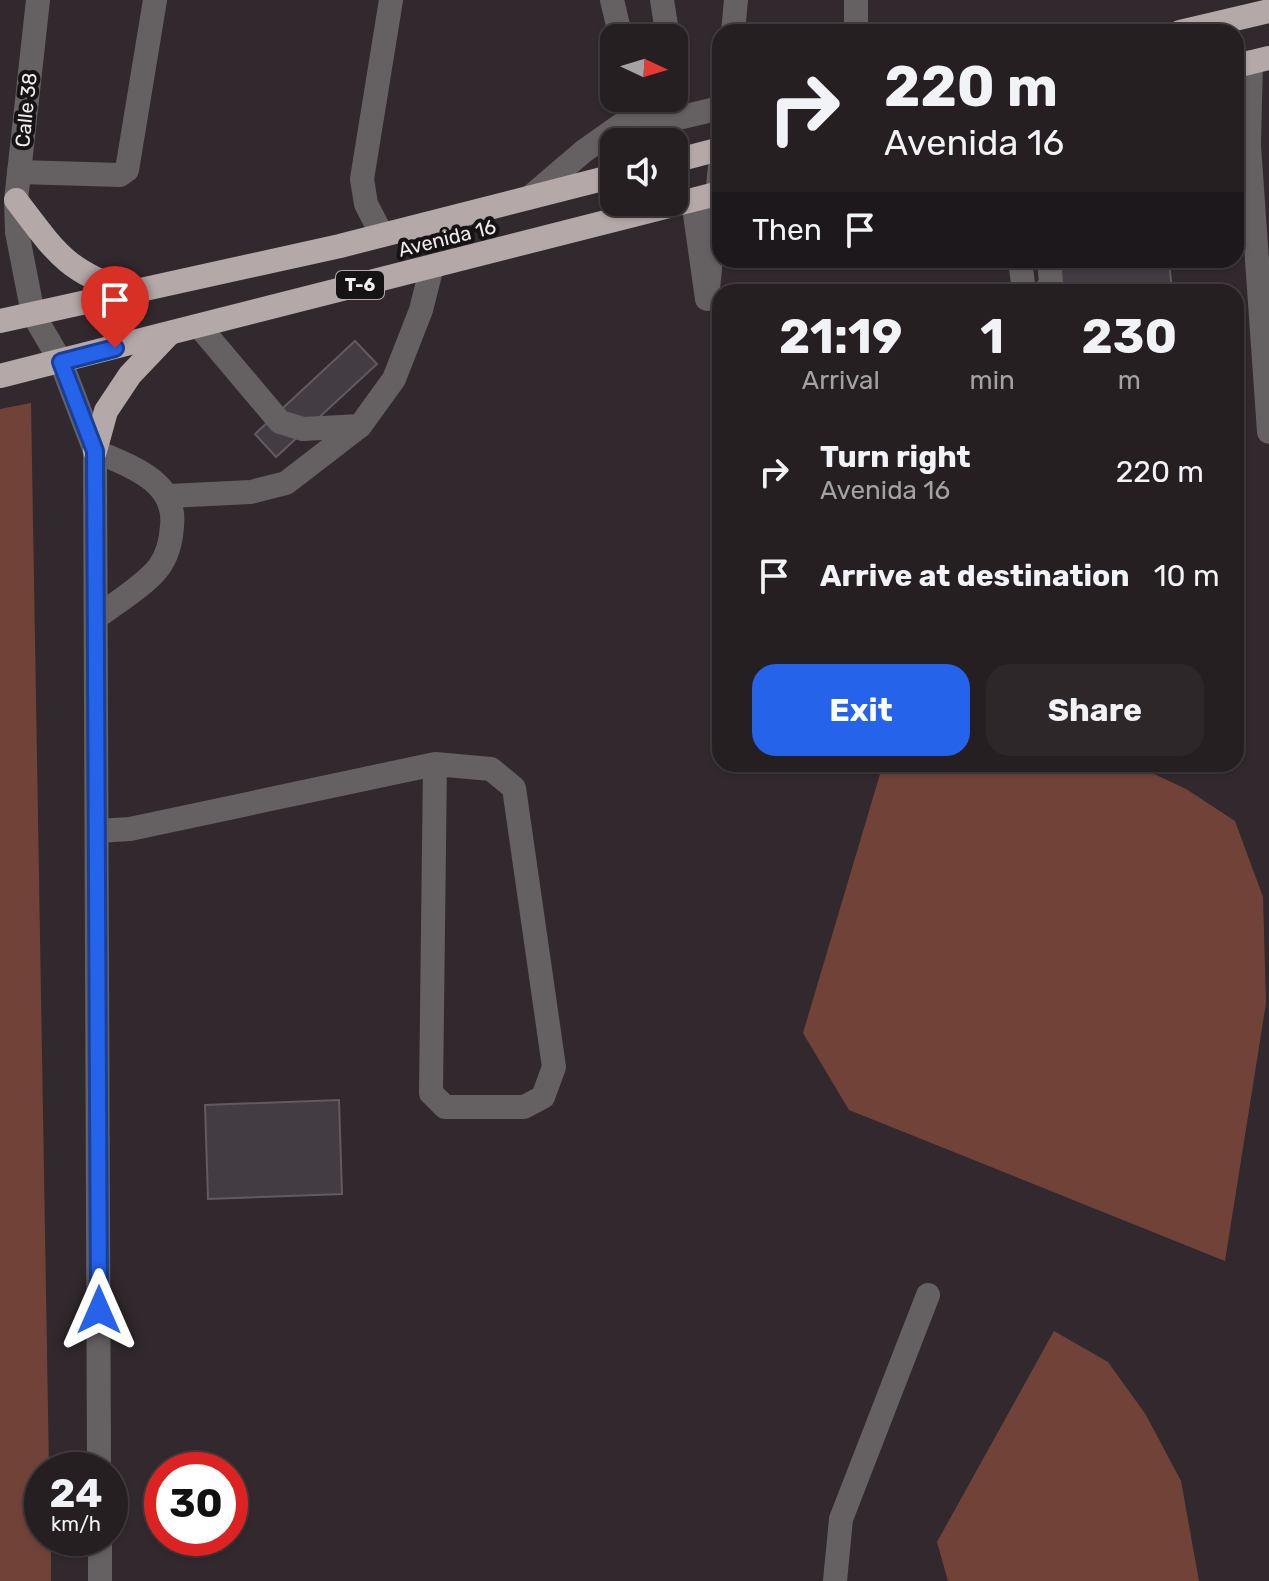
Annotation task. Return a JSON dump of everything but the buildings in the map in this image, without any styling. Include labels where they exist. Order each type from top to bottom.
[{"type":"highway","points":[[1214,24],[1269,11]]},
{"type":"highway","points":[[688,157],[712,151]]},
{"type":"highway","name":"Avenida 16","points":[[0,321],[382,235],[600,180]]},
{"type":"highway","name":"Avenida 16","points":[[0,376],[712,195]]},
{"type":"highway","points":[[16,200],[59,256],[93,280],[131,292]]},
{"type":"highway","points":[[95,451],[106,411],[130,375],[169,334]]},
{"type":"street","name":"Calle 38","points":[[38,0],[16,200],[17,232],[33,314],[61,362],[95,451]]},
{"type":"street","points":[[19,172],[120,175],[127,170],[155,0]]},
{"type":"street","points":[[382,235],[366,204],[362,179],[391,0]]},
{"type":"street","points":[[612,0],[618,24]]},
{"type":"street","points":[[662,0],[666,24]]},
{"type":"street","points":[[734,24],[736,0]]},
{"type":"street","points":[[856,0],[856,24]]},
{"type":"street","points":[[1252,62],[1259,143],[1269,432]]},
{"type":"street","points":[[688,108],[712,108]]},
{"type":"street","points":[[620,128],[628,120],[628,112]]},
{"type":"street","points":[[620,128],[665,112]]},
{"type":"street","points":[[529,198],[600,141]]},
{"type":"street","points":[[693,200],[707,299],[712,248]]},
{"type":"street","points":[[169,496],[251,492],[286,483],[360,426],[394,379],[421,310],[432,266]]},
{"type":"street","points":[[199,326],[280,422],[303,429],[360,426]]},
{"type":"street","points":[[96,618],[158,569],[171,545],[174,513],[169,496],[155,482],[133,467],[95,451],[99,1452]]},
{"type":"street","points":[[97,831],[130,829],[435,764],[491,769],[514,788],[554,1067],[543,1097],[524,1107],[445,1107],[431,1093],[435,764]]},
{"type":"street","points":[[835,1581],[841,1519],[928,1295]]},
{"type":"street","points":[[100,1556],[100,1581]]},
{"type":"shaded area","points":[[31,403],[49,1452],[24,1452],[24,1556],[51,1556],[51,1581],[0,1581],[0,409]]},
{"type":"shaded area","points":[[881,772],[1150,772],[1186,789],[1235,821],[1263,897],[1266,1003],[1225,1261],[849,1110],[803,1033]]},
{"type":"shaded area","points":[[1054,1331],[1108,1362],[1146,1415],[1181,1481],[1199,1581],[948,1581],[937,1542]]},
{"type":"route","points":[[99,1310],[95,451],[61,362],[115,348]]}]
